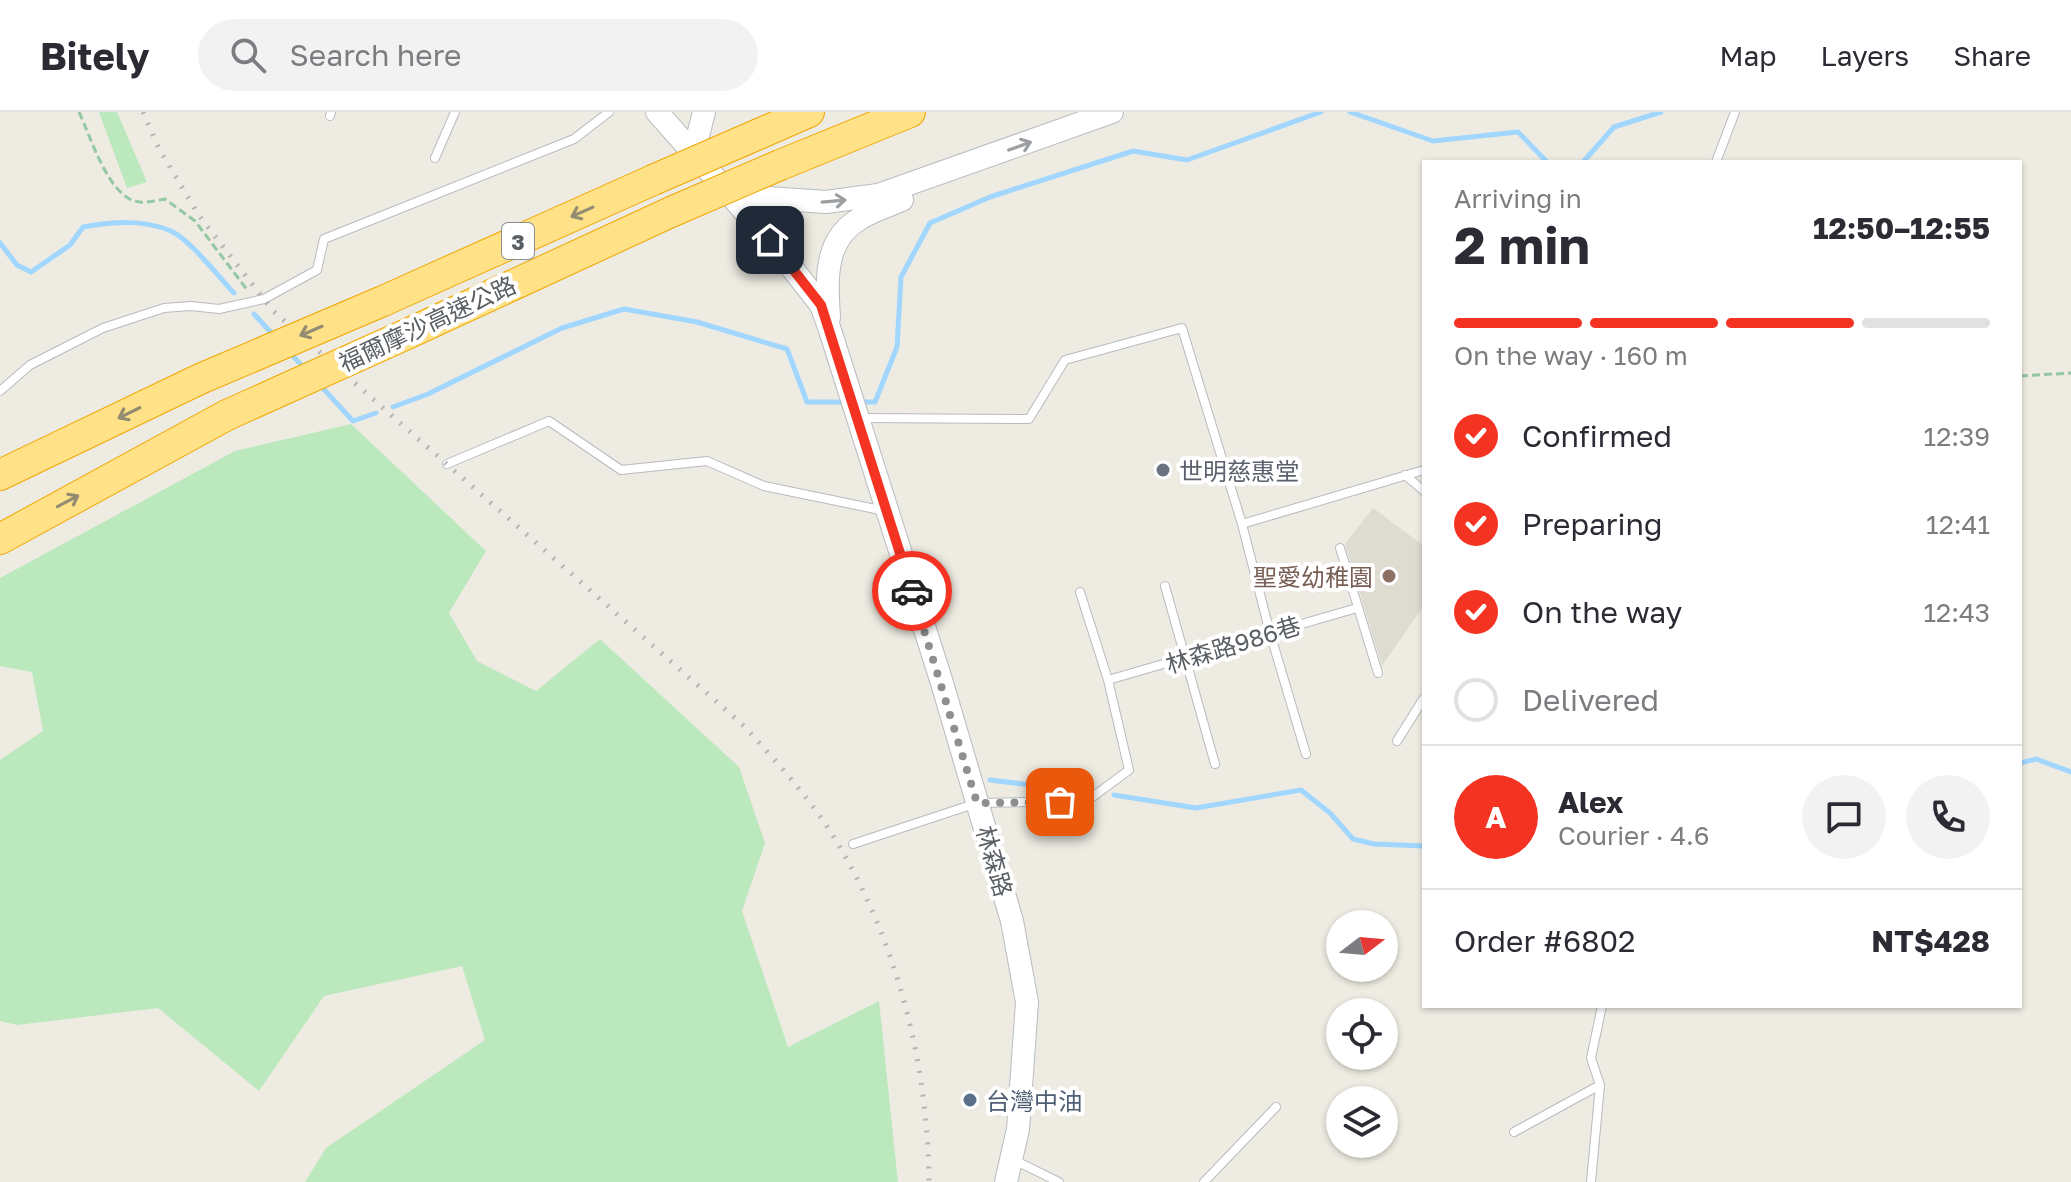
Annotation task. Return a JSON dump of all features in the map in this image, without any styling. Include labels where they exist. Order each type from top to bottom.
[{"type":"highway","name":"福爾摩沙高速公路","points":[[0,475],[200,379],[809,112]]},
{"type":"highway","name":"福爾摩沙高速公路","points":[[0,539],[227,415],[671,212],[905,115]]},
{"type":"main road","name":"林森路","points":[[657,112],[770,240],[821,305],[829,327],[1012,921],[1027,1002],[1018,1129],[1006,1182]]},
{"type":"main road","points":[[693,155],[704,112]]},
{"type":"main road","points":[[728,195],[826,202],[878,195],[1112,112]]},
{"type":"main road","points":[[829,327],[827,282],[834,244],[859,219],[927,188],[947,173]]},
{"type":"lane","points":[[435,158],[455,112]]},
{"type":"lane","points":[[0,391],[30,365],[103,328],[164,308],[191,306],[219,309],[264,299],[317,270],[324,239],[574,139],[609,112]]},
{"type":"lane","points":[[1717,160],[1735,112]]},
{"type":"lane","points":[[853,408],[1029,419],[1065,360],[1182,328],[1242,524],[1306,754]]},
{"type":"lane","points":[[447,464],[549,421],[621,470],[707,461],[764,486],[886,511]]},
{"type":"lane","points":[[1242,524],[1422,471]]},
{"type":"lane","points":[[1405,475],[1422,489]]},
{"type":"lane","points":[[1340,548],[1378,673]]},
{"type":"lane","points":[[1165,586],[1215,764]]},
{"type":"lane","points":[[853,844],[977,803],[1087,801],[1129,770],[1108,680],[1080,592]]},
{"type":"lane","name":"林森路986巷","points":[[1108,680],[1357,608]]},
{"type":"lane","points":[[1397,741],[1422,701]]},
{"type":"lane","points":[[1591,1182],[1600,1085],[1591,1058],[1602,1008]]},
{"type":"lane","points":[[1514,1132],[1600,1085]]},
{"type":"lane","points":[[1204,1182],[1276,1107]]},
{"type":"lane","points":[[1011,1159],[1059,1182]]},
{"type":"path","points":[[79,112],[108,178],[120,193],[138,202],[165,199],[195,221],[255,301]]},
{"type":"path","points":[[2022,376],[2071,373]]},
{"type":"shaded area","name":"聖愛幼稚園","points":[[1373,508],[1422,545],[1422,608],[1382,666],[1345,544]]},
{"type":"green space","points":[[99,112],[117,112],[147,182],[127,188]]},
{"type":"green space","points":[[351,424],[486,551],[449,613],[477,661],[536,691],[600,639],[739,767],[765,843],[742,911],[788,1047],[879,1001],[898,1182],[305,1182],[326,1148],[485,1040],[462,966],[324,996],[259,1091],[158,1008],[17,1025],[0,1021],[0,760],[43,731],[32,672],[0,666],[0,578],[235,451]]},
{"type":"waterway","points":[[860,402],[875,402],[897,347],[901,277],[930,223],[990,197],[1133,151],[1187,160],[1321,112]]},
{"type":"waterway","points":[[1350,112],[1433,141],[1518,132],[1545,160]]},
{"type":"waterway","points":[[1585,160],[1614,127],[1661,112]]},
{"type":"waterway","points":[[0,243],[17,265],[31,272],[70,245],[83,227],[116,223],[160,227],[186,242],[234,293]]},
{"type":"waterway","points":[[393,407],[428,394],[562,328],[624,309],[697,322],[787,349],[807,402],[846,402]]},
{"type":"waterway","points":[[254,314],[275,337]]},
{"type":"waterway","points":[[290,353],[305,369]]},
{"type":"waterway","points":[[320,385],[353,421],[376,413]]},
{"type":"waterway","points":[[2022,762],[2036,759],[2071,772]]},
{"type":"waterway","points":[[990,780],[1081,791]]},
{"type":"waterway","points":[[1114,795],[1196,808],[1301,790],[1330,813],[1353,839],[1374,844],[1422,846]]},
{"type":"railway","points":[[143,112],[159,149],[200,217],[273,311],[744,726],[812,805],[855,874],[891,958],[915,1046],[927,1137],[929,1182]]},
{"type":"way so far","points":[[912,591],[977,803],[1060,802]]},
{"type":"place","name":"世明慈惠堂","points":[[1163,470]]},
{"type":"place","name":"聖愛幼稚園","points":[[1389,576]]},
{"type":"place","name":"台灣中油","points":[[970,1100]]},
{"type":"route","points":[[770,240],[821,305],[912,591]]}]
